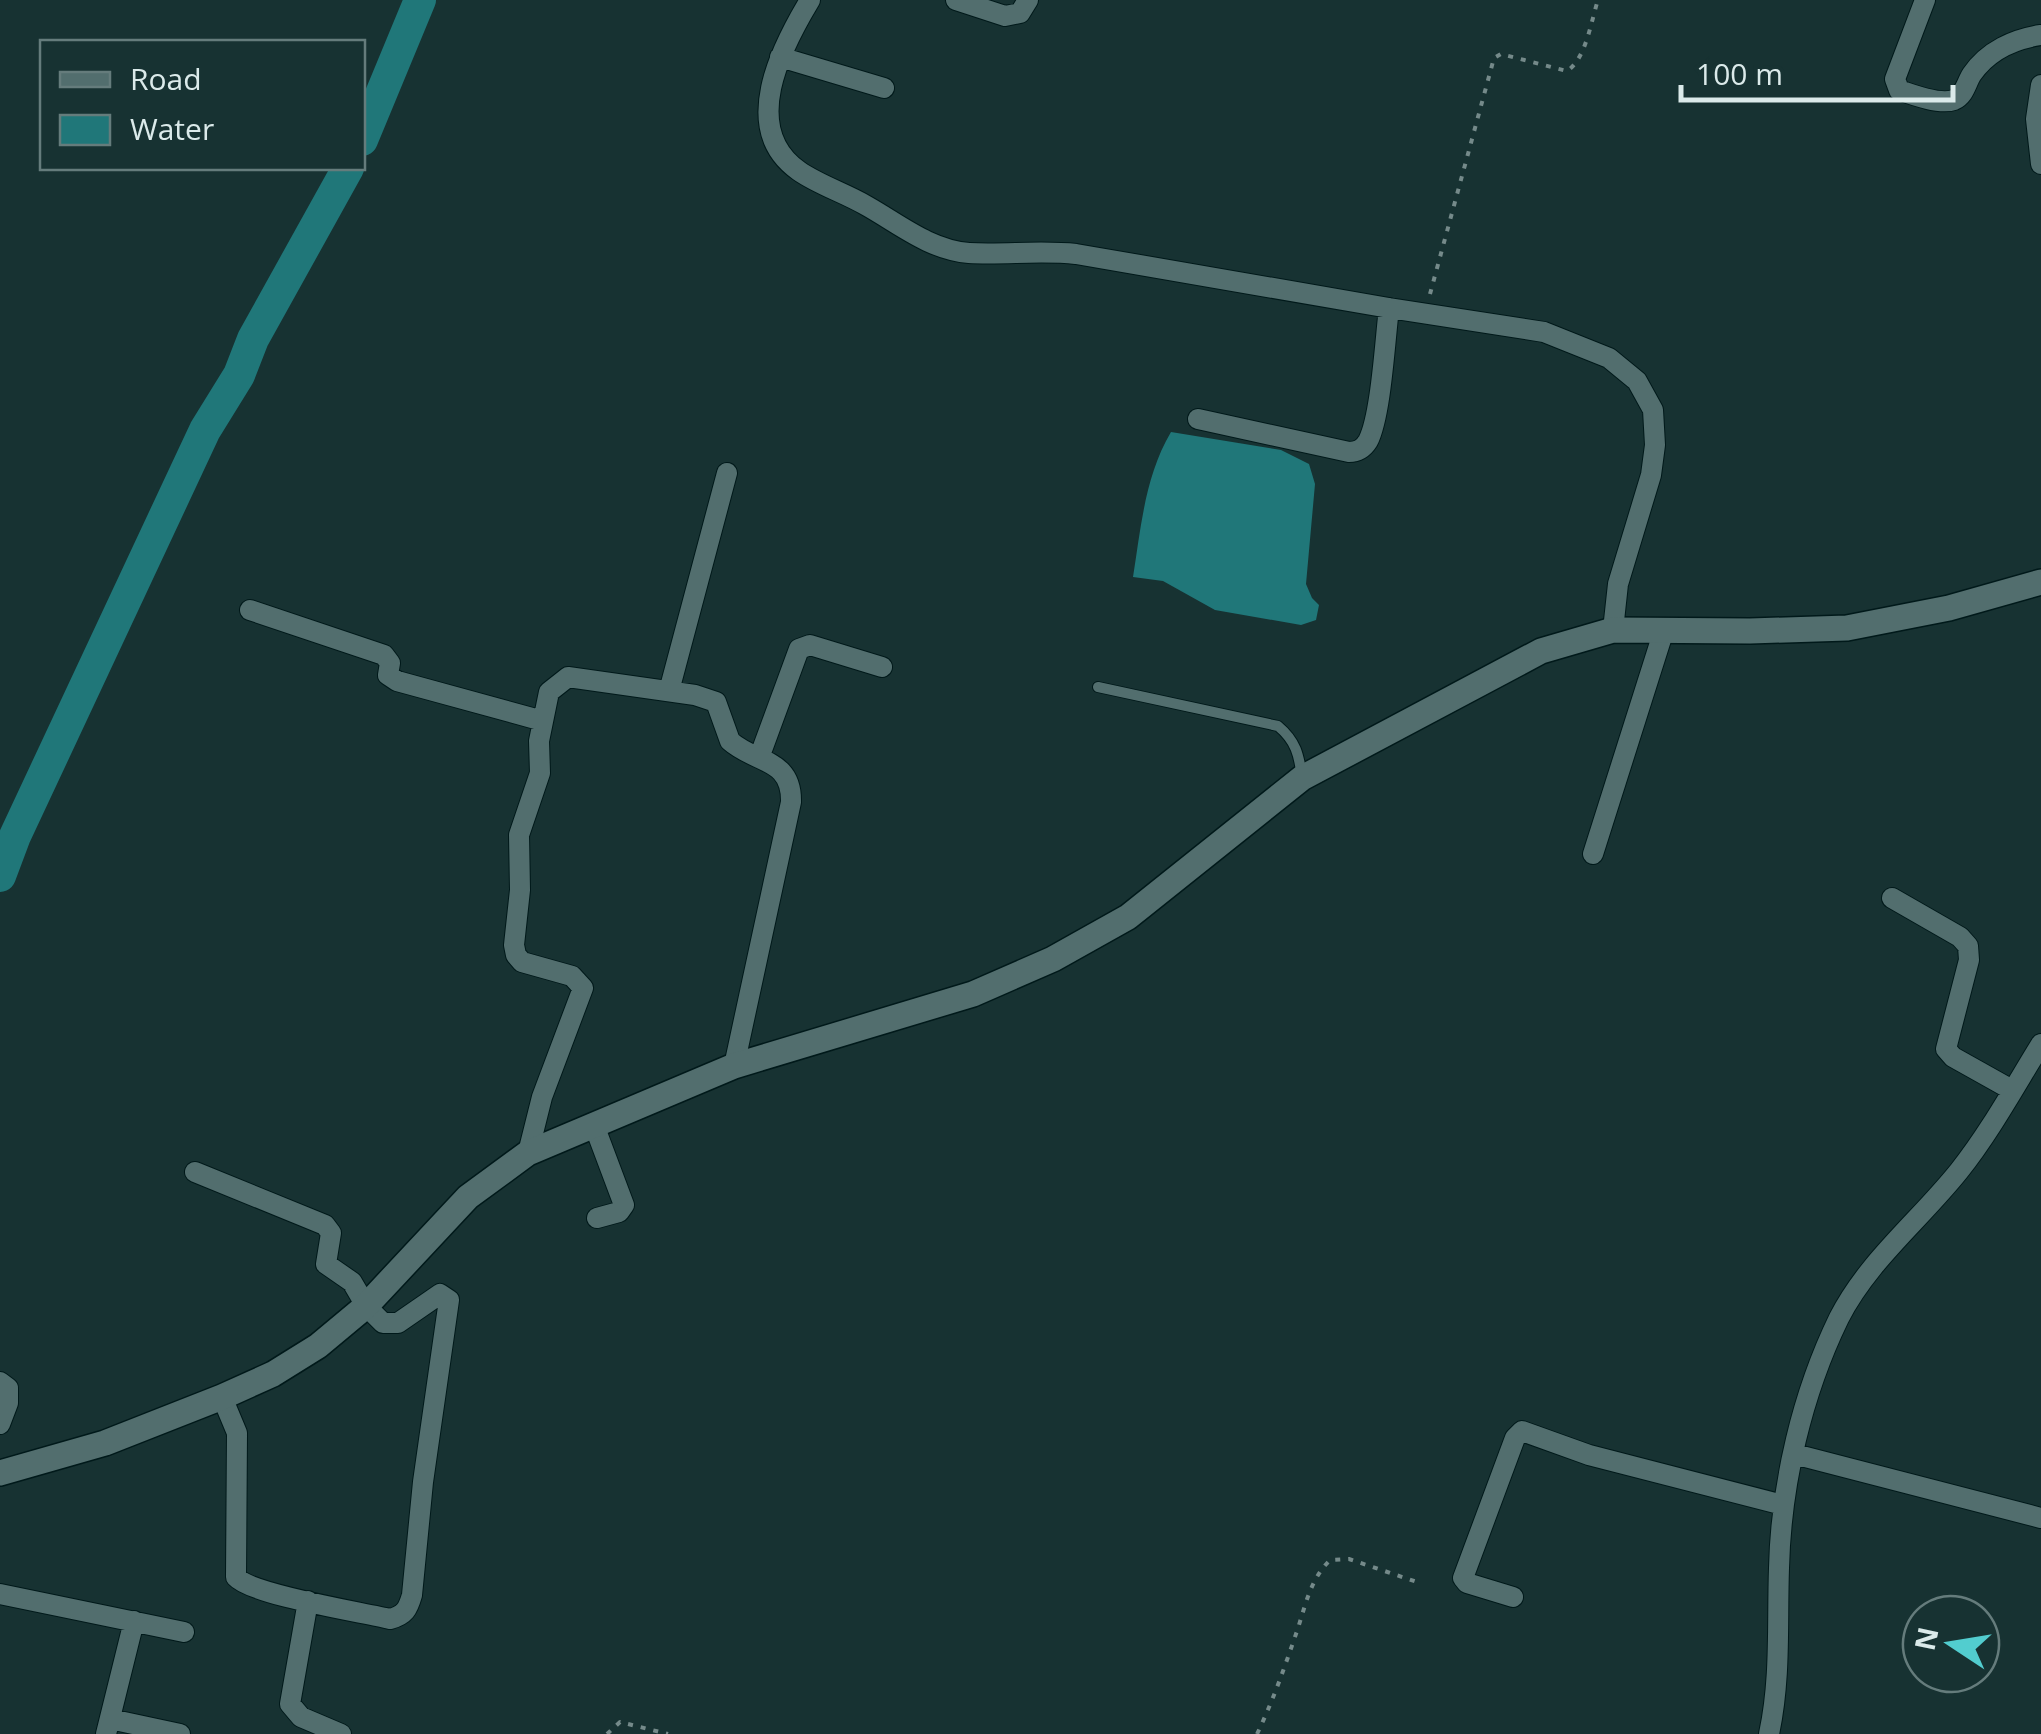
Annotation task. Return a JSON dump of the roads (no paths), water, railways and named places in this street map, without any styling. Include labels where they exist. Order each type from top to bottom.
[{"type":"street","points":[[810,0],[786,39],[768,104],[770,132],[779,153],[799,171],[940,248],[968,253],[1076,254],[1544,332],[1609,358],[1637,381],[1652,410],[1655,446],[1618,584],[1614,630]]},
{"type":"street","points":[[956,0],[1005,16],[1020,13],[1028,0]]},
{"type":"street","points":[[1925,0],[1895,79],[1899,90],[1953,100],[1961,96],[1980,63],[2024,37],[2041,35]]},
{"type":"street","points":[[780,58],[884,88]]},
{"type":"street","points":[[2041,85],[2036,119],[2041,164]]},
{"type":"street","points":[[1198,419],[1358,452],[1366,444],[1373,425],[1390,308]]},
{"type":"street","points":[[669,691],[727,473]]},
{"type":"street","points":[[0,1473],[54,1460],[273,1374],[318,1346],[366,1306],[468,1196],[528,1153],[734,1066],[973,994],[1053,959],[1128,916],[1302,778],[1541,651],[1614,630],[1750,632],[1847,628],[1949,608],[2041,582]]},
{"type":"street","points":[[250,610],[384,655],[390,662],[388,674],[397,680],[542,721]]},
{"type":"street","points":[[1592,854],[1664,630]]},
{"type":"street","points":[[759,758],[799,649],[810,646],[882,667]]},
{"type":"street","points":[[528,1153],[542,1097],[582,988],[572,976],[522,962],[514,945],[520,890],[519,835],[540,773],[542,721],[550,692],[568,677],[669,691],[716,702],[730,741],[786,776],[792,786],[734,1066]]},
{"type":"street","points":[[1892,898],[1968,946],[1946,1049],[1952,1057],[2012,1090]]},
{"type":"street","points":[[1769,1734],[1780,1650],[1783,1505],[1812,1390],[1840,1317],[1877,1260],[1960,1170],[2041,1044]]},
{"type":"street","points":[[594,1125],[624,1205],[618,1212],[598,1218]]},
{"type":"street","points":[[195,1172],[325,1225],[331,1233],[326,1264],[352,1282],[366,1306],[383,1322],[393,1325],[435,1296],[446,1296],[450,1306],[423,1482],[412,1595],[409,1608],[401,1616],[390,1619],[250,1586],[236,1578],[238,1433],[222,1397]]},
{"type":"street","points":[[0,1382],[9,1394],[0,1424]]},
{"type":"street","points":[[1513,1598],[1467,1584],[1463,1578],[1515,1438],[1522,1431],[1589,1456],[1783,1505]]},
{"type":"street","points":[[1794,1454],[2041,1518]]},
{"type":"street","points":[[0,1594],[184,1632]]},
{"type":"street","points":[[308,1600],[290,1704],[301,1717],[341,1734]]},
{"type":"street","points":[[134,1621],[108,1727],[180,1734]]},
{"type":"lane","points":[[1098,687],[1278,726],[1290,736],[1298,751],[1302,778]]},
{"type":"water","points":[[1171,432],[1281,450],[1309,464],[1315,484],[1306,584],[1319,605],[1316,620],[1301,625],[1215,610],[1163,581],[1133,577],[1150,484]]},
{"type":"waterway","points":[[365,133],[420,0]]},
{"type":"waterway","points":[[0,876],[15,836],[205,430],[239,375],[253,339],[347,170]]}]
